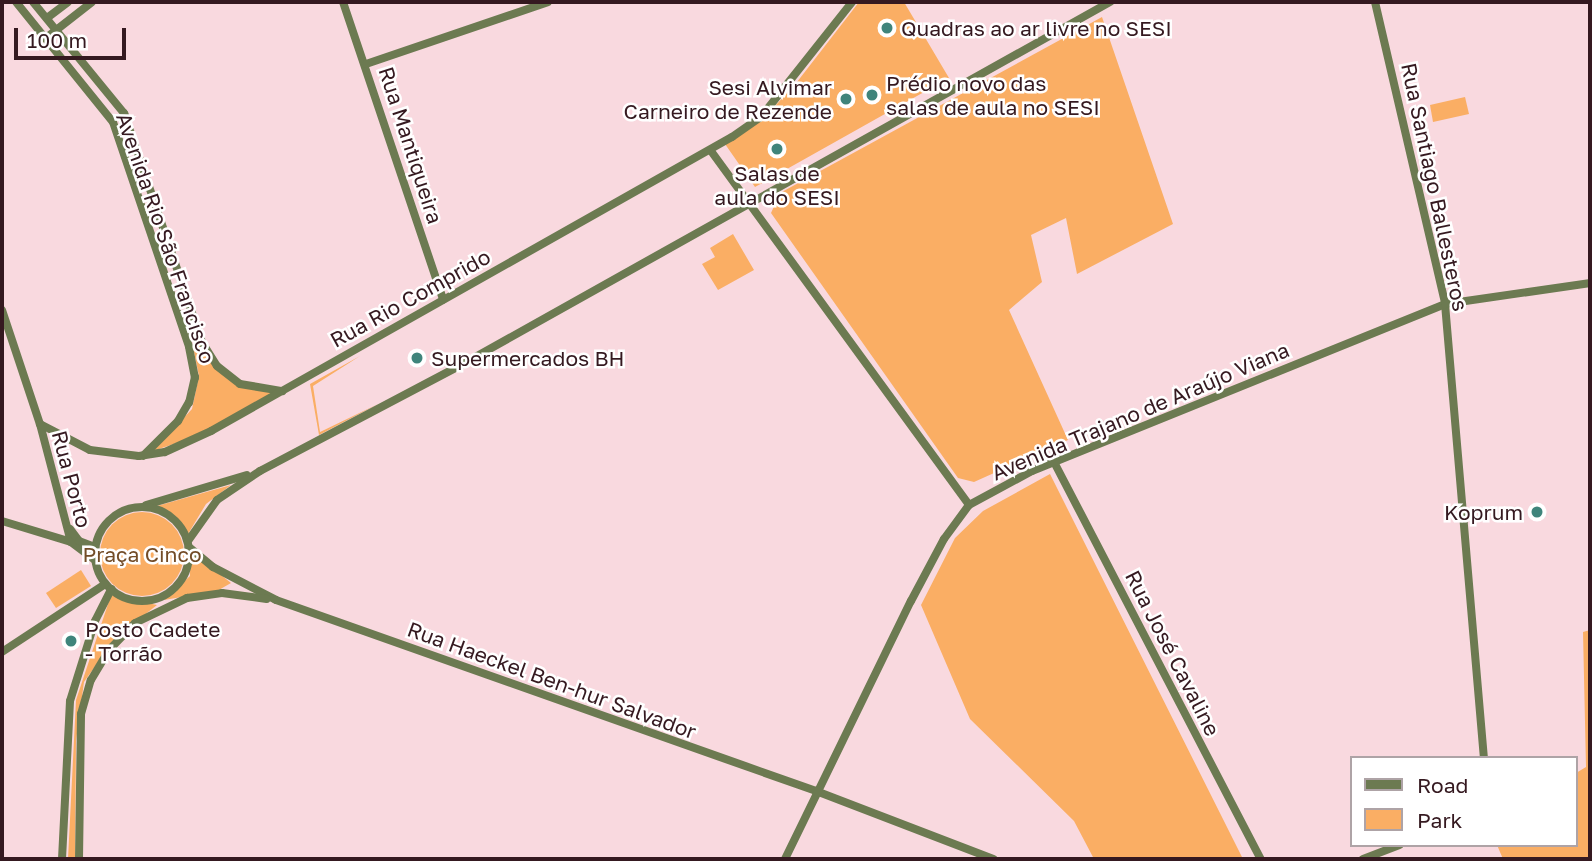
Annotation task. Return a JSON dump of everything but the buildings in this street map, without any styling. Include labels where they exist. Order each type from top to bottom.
[{"type":"street","name":"Avenida Rio São Francisco","points":[[16,2],[113,122],[189,347],[195,377],[190,402],[178,421],[143,456]]},
{"type":"street","name":"Avenida Rio São Francisco","points":[[33,2],[124,113],[202,342],[216,366],[234,381],[282,391]]},
{"type":"street","points":[[47,18],[68,2]]},
{"type":"street","points":[[46,38],[92,2]]},
{"type":"street","name":"Rua Mantiqueira","points":[[343,2],[443,300]]},
{"type":"street","points":[[366,64],[548,2]]},
{"type":"street","name":"Rua Rio Comprido","points":[[40,424],[90,450],[143,456],[165,452],[211,431],[711,151],[761,117],[852,2]]},
{"type":"street","points":[[260,471],[116,514],[106,523],[95,547],[95,560],[108,586],[134,600],[161,597],[183,576],[188,544],[217,500],[260,471],[461,365],[1110,2]]},
{"type":"street","name":"Rua Santiago Ballesteros","points":[[1375,2],[1445,304],[1484,756]]},
{"type":"street","points":[[711,151],[969,505],[928,570],[785,859]]},
{"type":"street","name":"Avenida Trajano de Araújo Viana","points":[[969,505],[1054,462],[1445,304],[1590,283]]},
{"type":"street","points":[[2,310],[40,424]]},
{"type":"street","points":[[189,347],[202,342]]},
{"type":"street","name":"Rua Porto","points":[[40,424],[71,542]]},
{"type":"street","name":"Rua José Cavaline","points":[[1054,462],[1261,859]]},
{"type":"street","points":[[142,506],[171,516],[188,544]]},
{"type":"street","points":[[2,521],[71,542],[95,560]]},
{"type":"street","points":[[66,524],[79,541],[95,547]]},
{"type":"street","name":"Rua Haeckel Ben-hur Salvador","points":[[188,544],[234,578],[276,600],[817,791]]},
{"type":"street","points":[[222,593],[234,578]]},
{"type":"street","points":[[2,652],[108,586]]},
{"type":"street","points":[[62,859],[70,701],[108,586]]},
{"type":"street","name":"Rua Haeckel Ben-hur Salvador","points":[[79,859],[81,714],[91,680],[109,650],[135,623],[166,606],[222,593],[276,600]]},
{"type":"street","points":[[161,597],[166,606]]},
{"type":"street","points":[[817,791],[993,859]]},
{"type":"street","points":[[1363,859],[1394,847]]},
{"type":"green space","name":"Sesi Alvimar Carneiro de Rezende","points":[[859,2],[904,2],[949,78],[755,187],[725,144],[765,117],[797,82]]},
{"type":"green space","points":[[1102,17],[1173,224],[1077,274],[1066,218],[1031,235],[1042,282],[1009,310],[1068,440],[974,482],[958,478],[771,213],[780,193]]},
{"type":"green space","points":[[1465,97],[1469,114],[1433,122],[1430,105]]},
{"type":"green space","points":[[733,234],[754,270],[718,290],[702,264],[715,257],[710,248]]},
{"type":"green space","points":[[199,345],[228,379],[276,393],[209,432],[153,451],[192,409],[199,376],[193,347]]},
{"type":"green space","points":[[360,356],[313,386],[320,432],[378,404],[319,435],[310,384]]},
{"type":"green space","points":[[1050,474],[1243,859],[1094,859],[1074,821],[970,719],[921,605],[955,538],[983,511]]},
{"type":"green space","points":[[231,485],[206,504],[188,534],[169,511],[157,506]]},
{"type":"green space","name":"Praça Cinco","points":[[142,512],[158,515],[177,531],[184,554],[181,570],[165,589],[142,596],[126,593],[107,577],[100,554],[103,538],[119,519]]},
{"type":"green space","points":[[190,550],[231,583],[217,591],[164,600],[190,576]]},
{"type":"green space","points":[[81,570],[91,586],[56,608],[46,593]]},
{"type":"green space","points":[[111,595],[157,605],[115,638],[84,682],[76,741],[75,859],[68,859],[76,700]]},
{"type":"green space","points":[[1590,630],[1590,859],[1503,859],[1498,847],[1578,847],[1578,772],[1586,767],[1583,632]]},
{"type":"place","name":"Quadras ao ar livre no SESI","points":[[887,28]]},
{"type":"place","name":"Prédio novo das salas de aula no SESI","points":[[872,95]]},
{"type":"place","name":"Sesi Alvimar Carneiro de Rezende","points":[[846,99]]},
{"type":"place","name":"Salas de aula do SESI","points":[[777,149]]},
{"type":"place","name":"Supermercados BH","points":[[417,358]]},
{"type":"place","name":"Koprum","points":[[1537,512]]},
{"type":"place","name":"Posto Cadete - Torrão","points":[[71,641]]}]
